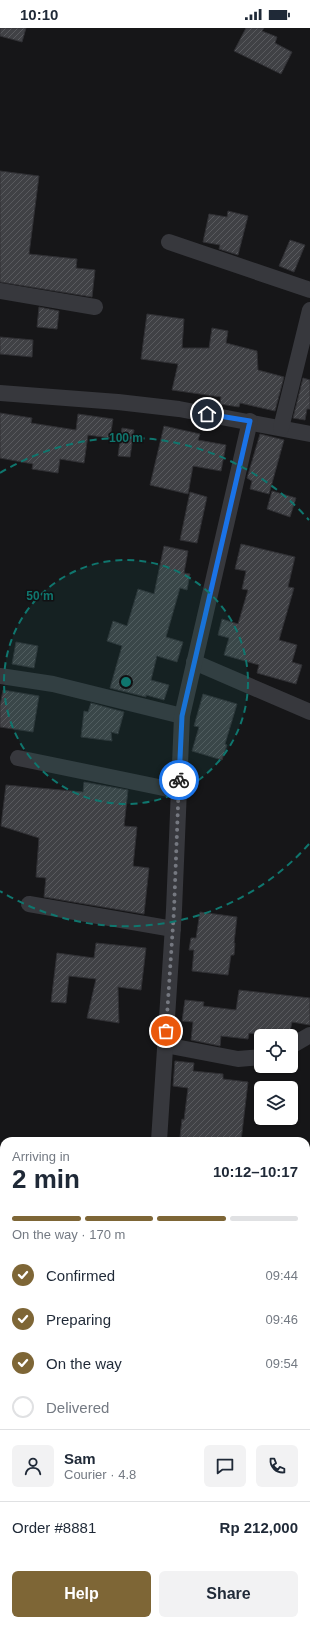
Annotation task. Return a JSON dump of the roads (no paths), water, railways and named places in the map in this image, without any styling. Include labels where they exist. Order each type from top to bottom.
[{"type":"street","points":[[169,242],[310,290]]},
{"type":"street","points":[[0,291],[95,307]]},
{"type":"street","points":[[281,428],[310,310]]},
{"type":"street","points":[[0,393],[118,402],[179,409],[250,421],[310,434]]},
{"type":"street","points":[[159,1137],[164,1045],[173,929],[182,716],[250,421]]},
{"type":"street","points":[[194,662],[310,712]]},
{"type":"street","points":[[0,676],[53,684],[182,716]]},
{"type":"street","points":[[18,758],[178,791]]},
{"type":"street","points":[[29,904],[173,929]]},
{"type":"street","points":[[298,1042],[310,1035]]},
{"type":"street","points":[[164,1045],[238,1059],[254,1058]]}]
